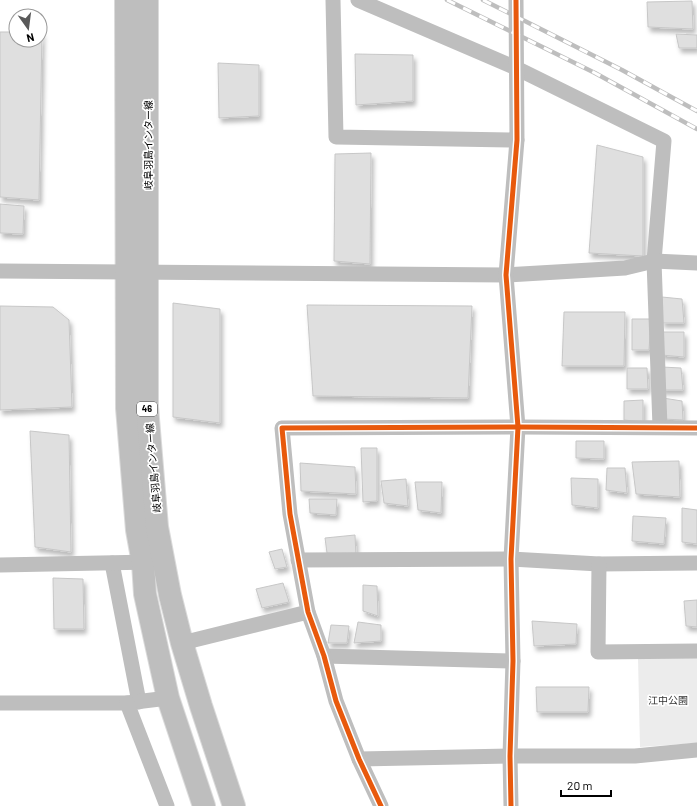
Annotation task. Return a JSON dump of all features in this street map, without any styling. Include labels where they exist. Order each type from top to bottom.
[{"type":"main road","name":"岐阜羽島インター線","points":[[126,0],[137,272],[157,527],[154,562],[145,594],[168,698],[204,806]]},
{"type":"main road","name":"岐阜羽島インター線","points":[[137,272],[147,0]]},
{"type":"main road","name":"岐阜羽島インター線","points":[[154,562],[234,806]]},
{"type":"street","points":[[333,0],[336,137],[517,140]]},
{"type":"street","points":[[358,0],[516,68],[664,142],[654,261],[660,427]]},
{"type":"street","points":[[511,806],[511,559],[518,427],[506,275],[517,140],[516,0]]},
{"type":"street","points":[[0,271],[506,275],[625,268],[654,261],[697,263]]},
{"type":"street","points":[[380,806],[359,759],[336,701],[324,656],[308,612],[290,514],[282,428],[697,428]]},
{"type":"street","points":[[298,560],[511,559],[599,564],[697,563]]},
{"type":"street","points":[[0,565],[154,562]]},
{"type":"street","points":[[112,563],[133,703],[167,806]]},
{"type":"street","points":[[599,564],[598,652],[697,651]]},
{"type":"street","points":[[182,644],[308,612]]},
{"type":"street","points":[[324,656],[512,661]]},
{"type":"street","points":[[0,703],[133,703],[168,698]]},
{"type":"street","points":[[359,759],[510,756],[635,756],[697,750]]},
{"type":"green space","name":"江中公園","points":[[697,657],[697,743],[640,747],[638,658]]},
{"type":"building","points":[[692,1],[693,29],[648,27],[647,2]]},
{"type":"building","points":[[0,32],[8,32],[8,48],[42,48],[39,200],[0,197]]},
{"type":"building","points":[[676,34],[697,35],[697,48],[679,48]]},
{"type":"building","points":[[355,54],[413,55],[413,101],[356,105]]},
{"type":"building","points":[[218,63],[259,65],[259,116],[219,118]]},
{"type":"building","points":[[597,145],[643,157],[643,256],[589,253]]},
{"type":"building","points":[[371,153],[370,264],[334,261],[335,154]]},
{"type":"building","points":[[0,204],[24,206],[23,234],[0,233]]},
{"type":"building","points":[[662,297],[682,299],[684,323],[662,323]]},
{"type":"building","points":[[173,303],[220,309],[220,423],[173,417]]},
{"type":"building","points":[[307,305],[472,306],[468,398],[313,396]]},
{"type":"building","points":[[0,306],[53,307],[69,320],[72,407],[0,410]]},
{"type":"building","points":[[564,312],[625,312],[624,366],[562,366]]},
{"type":"building","points":[[632,319],[651,319],[649,350],[632,350]]},
{"type":"building","points":[[660,332],[684,332],[684,357],[661,355]]},
{"type":"building","points":[[662,367],[681,368],[683,390],[661,390]]},
{"type":"building","points":[[627,368],[647,368],[648,389],[627,389]]},
{"type":"building","points":[[663,398],[682,401],[683,420],[663,419]]},
{"type":"building","points":[[643,400],[643,422],[624,420],[624,401]]},
{"type":"building","points":[[30,431],[69,435],[71,552],[35,547]]},
{"type":"building","points":[[576,441],[604,441],[604,459],[576,458]]},
{"type":"building","points":[[361,448],[377,448],[377,501],[363,502]]},
{"type":"building","points":[[679,461],[680,497],[636,494],[632,462]]},
{"type":"building","points":[[300,463],[355,467],[356,494],[301,491]]},
{"type":"building","points":[[607,468],[625,468],[627,493],[606,490]]},
{"type":"building","points":[[571,478],[598,479],[598,508],[572,505]]},
{"type":"building","points":[[406,479],[408,506],[384,503],[381,481]]},
{"type":"building","points":[[415,482],[442,482],[441,513],[418,510]]},
{"type":"building","points":[[309,499],[337,499],[336,515],[310,513]]},
{"type":"building","points":[[682,508],[697,510],[697,544],[682,542]]},
{"type":"building","points":[[633,516],[666,518],[664,544],[632,541]]},
{"type":"building","points":[[355,535],[356,556],[327,553],[325,538]]},
{"type":"building","points":[[282,549],[287,567],[275,569],[269,552]]},
{"type":"building","points":[[53,578],[83,579],[84,629],[54,629]]},
{"type":"building","points":[[283,583],[289,602],[262,608],[256,589]]},
{"type":"building","points":[[363,585],[377,586],[378,616],[363,611]]},
{"type":"building","points":[[697,600],[697,627],[686,626],[684,601]]},
{"type":"building","points":[[532,621],[577,624],[576,644],[534,646]]},
{"type":"building","points":[[358,622],[381,625],[381,641],[354,643]]},
{"type":"building","points":[[331,625],[349,626],[347,643],[328,643]]},
{"type":"building","points":[[536,687],[589,687],[588,712],[537,712]]},
{"type":"railway","points":[[447,0],[595,73],[697,129]]},
{"type":"railway","points":[[483,0],[622,70],[697,111]]},
{"type":"cycle path","points":[[511,806],[510,756],[513,661],[511,559],[518,427],[506,275],[517,140],[516,0]]},
{"type":"cycle path","points":[[381,806],[359,759],[336,701],[324,656],[308,612],[290,514],[282,428],[697,428]]}]
